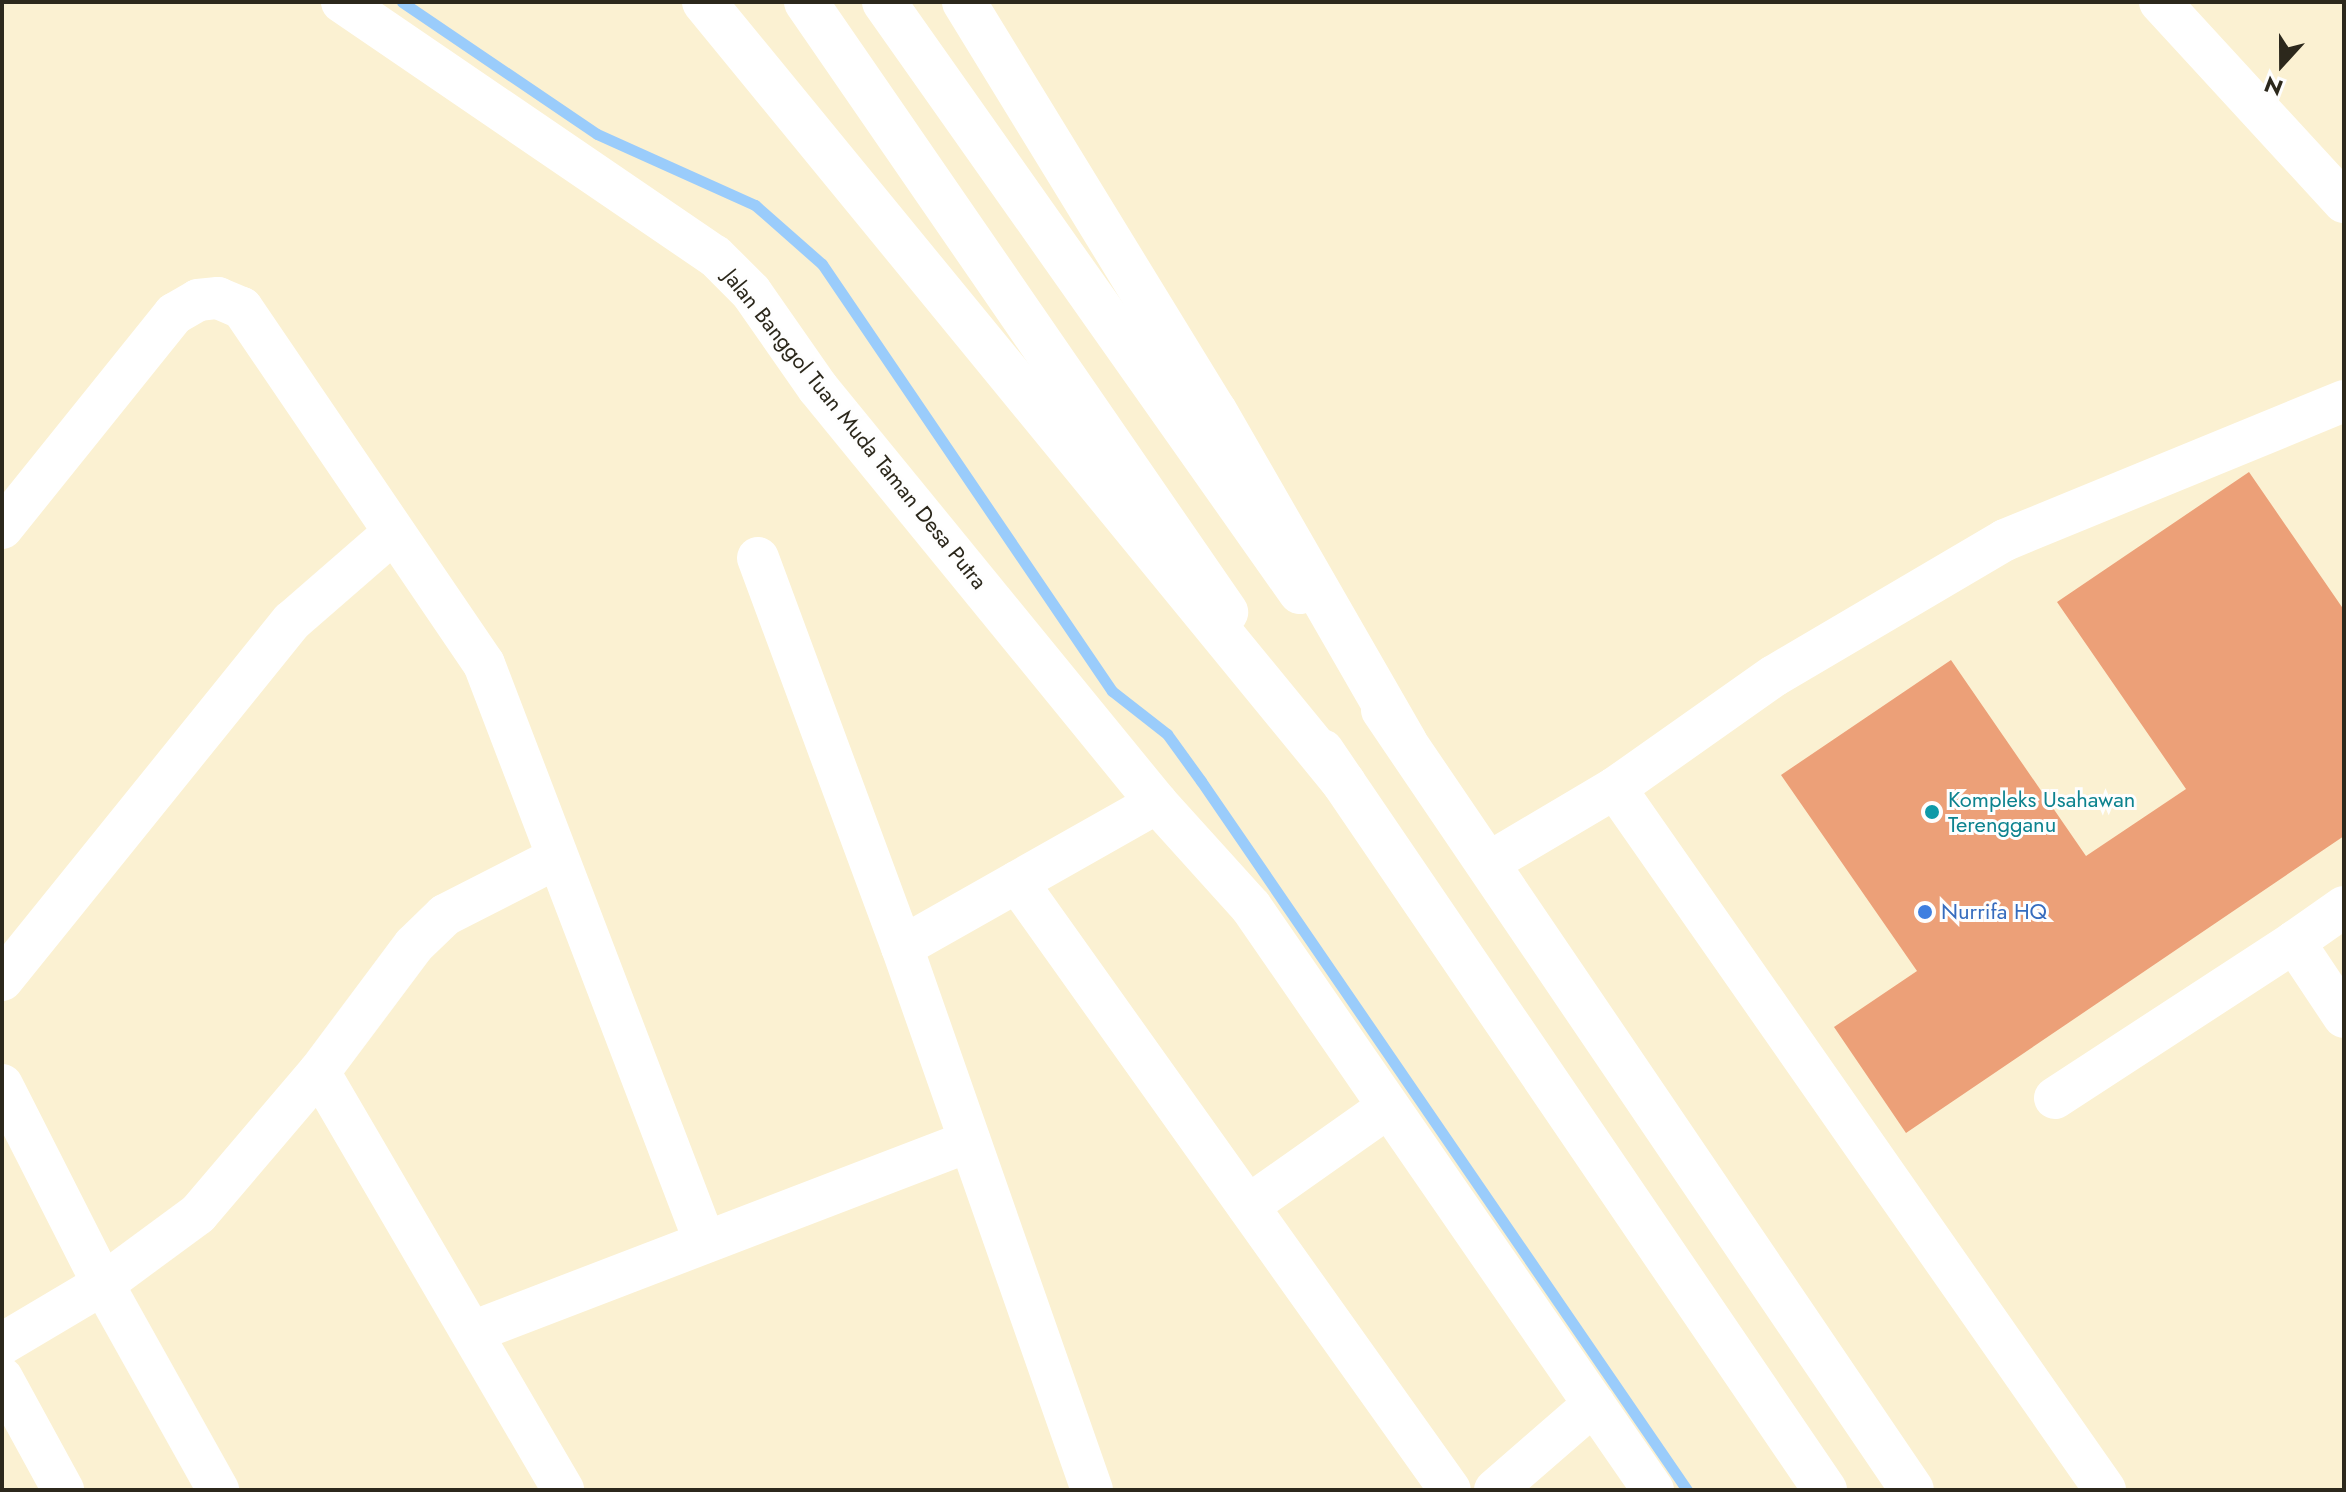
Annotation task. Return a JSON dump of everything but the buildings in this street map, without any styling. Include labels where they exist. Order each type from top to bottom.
[{"type":"main road","points":[[704,2],[1344,783]]},
{"type":"main road","points":[[806,2],[1344,783],[1825,1490]]},
{"type":"main road","points":[[884,2],[1490,862],[1912,1490]]},
{"type":"main road","points":[[964,2],[1215,411],[1405,742]]},
{"type":"street","name":"Jalan Banggol Tuan Muda Taman Desa Putra","points":[[342,2],[728,267],[818,388],[1157,803],[1251,907],[1653,1490]]},
{"type":"street","points":[[2160,2],[2344,202]]},
{"type":"street","points":[[2,528],[174,314],[198,300],[218,298],[242,308],[392,534],[484,664],[705,1242]]},
{"type":"street","points":[[1490,862],[1615,788],[1774,676],[2005,540],[2344,401]]},
{"type":"street","points":[[2,980],[292,621],[392,534]]},
{"type":"street","points":[[758,558],[902,947],[1092,1490]]},
{"type":"street","points":[[1615,788],[2105,1490]]},
{"type":"street","points":[[902,947],[1157,803]]},
{"type":"street","points":[[2,1344],[103,1284],[198,1214],[319,1072],[376,992],[445,915],[557,858]]},
{"type":"street","points":[[1017,882],[1450,1490]]},
{"type":"street","points":[[2055,1098],[2344,907]]},
{"type":"street","points":[[2294,942],[2344,1017]]},
{"type":"street","points":[[319,1072],[563,1490]]},
{"type":"street","points":[[2,1085],[103,1284],[218,1490]]},
{"type":"street","points":[[1248,1206],[1387,1108]]},
{"type":"street","points":[[472,1332],[970,1141]]},
{"type":"street","points":[[2,1378],[63,1490]]},
{"type":"street","points":[[1495,1490],[1594,1404]]},
{"type":"waterway","points":[[402,2],[597,134],[755,205],[822,264],[1112,691],[1167,734],[1201,781],[1687,1490]]},
{"type":"place","name":"Kompleks Usahawan Terengganu","points":[[1932,812]]},
{"type":"place","name":"Nurrifa HQ","points":[[1925,912]]}]
